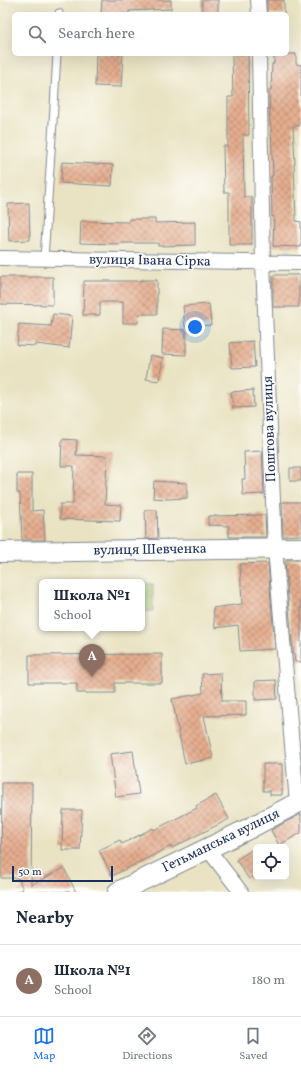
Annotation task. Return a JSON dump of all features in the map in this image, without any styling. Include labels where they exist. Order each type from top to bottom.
[{"type":"street","points":[[258,0],[259,12]]},
{"type":"street","name":"Поштова вулиця","points":[[260,56],[264,263],[275,548],[299,802]]},
{"type":"street","name":"вулиця Івана Сірка","points":[[0,258],[301,263]]},
{"type":"street","name":"вулиця Шевченка","points":[[0,552],[301,548]]},
{"type":"street","name":"Гетьманська вулиця","points":[[118,892],[250,828],[299,802]]},
{"type":"street","points":[[207,848],[241,892]]},
{"type":"lane","points":[[44,259],[57,56]]},
{"type":"green space","points":[[145,584],[153,584],[153,611],[145,612]]},
{"type":"building","points":[[102,0],[171,0],[171,9],[101,12]]},
{"type":"building","points":[[202,0],[218,0],[218,12],[202,12]]},
{"type":"building","points":[[267,0],[284,0],[284,12],[267,12]]},
{"type":"building","points":[[289,54],[296,54],[296,64],[301,65],[301,122],[299,122],[299,126],[293,126],[296,221],[301,222],[301,247],[273,246],[274,216],[272,217],[271,176],[273,176],[269,90],[271,90],[272,64],[274,64],[274,56],[289,56]]},
{"type":"building","points":[[96,56],[123,56],[121,87],[95,86]]},
{"type":"building","points":[[232,56],[248,56],[249,135],[243,135],[244,197],[252,197],[252,245],[229,245],[229,192],[224,192],[223,146],[228,146],[228,97],[233,97]]},
{"type":"building","points":[[62,162],[113,165],[112,186],[61,183]]},
{"type":"building","points":[[29,203],[30,240],[9,241],[8,204]]},
{"type":"building","points":[[129,219],[155,219],[155,223],[195,222],[195,245],[158,246],[158,243],[80,243],[81,221],[129,222]]},
{"type":"building","points":[[273,275],[299,275],[299,307],[273,307]]},
{"type":"building","points":[[0,277],[53,277],[53,305],[0,304]]},
{"type":"building","points":[[157,280],[157,314],[139,314],[138,323],[123,323],[123,302],[100,302],[100,315],[83,315],[84,281]]},
{"type":"building","points":[[209,304],[211,325],[185,327],[183,306]]},
{"type":"building","points":[[53,314],[72,316],[69,348],[36,344],[36,346],[17,345],[19,324],[51,326]]},
{"type":"building","points":[[163,329],[186,330],[186,355],[162,354]]},
{"type":"building","points":[[253,341],[255,367],[232,368],[230,343]]},
{"type":"building","points":[[150,355],[163,358],[159,381],[146,379]]},
{"type":"building","points":[[253,390],[254,407],[233,408],[231,392]]},
{"type":"building","points":[[62,439],[77,440],[76,455],[107,456],[105,504],[121,505],[120,521],[60,519],[60,504],[73,504],[74,466],[61,466]]},
{"type":"building","points":[[262,451],[264,494],[243,495],[242,479],[245,479],[244,452]]},
{"type":"building","points":[[290,468],[301,468],[301,481],[290,481]]},
{"type":"building","points":[[17,474],[32,474],[32,511],[43,510],[45,540],[22,540],[20,493],[17,493]]},
{"type":"building","points":[[154,481],[187,483],[187,498],[153,498]]},
{"type":"building","points":[[282,502],[301,502],[301,535],[283,536]]},
{"type":"building","points":[[145,510],[157,510],[158,538],[146,539]]},
{"type":"building","points":[[265,515],[266,537],[229,537],[229,526],[208,525],[208,516]]},
{"type":"building","points":[[286,560],[301,560],[301,662],[295,662],[292,642]]},
{"type":"building","points":[[268,563],[275,649],[240,651],[238,625],[215,628],[213,608],[242,604],[240,564]]},
{"type":"building","points":[[162,654],[162,683],[115,683],[115,693],[77,693],[77,683],[29,683],[29,655]]},
{"type":"building","points":[[221,673],[222,701],[246,701],[246,715],[204,716],[213,758],[185,764],[172,699],[203,693],[202,674]]},
{"type":"building","points":[[276,680],[277,699],[255,700],[255,681]]},
{"type":"building","points":[[133,751],[139,794],[116,797],[110,754]]},
{"type":"building","points":[[263,764],[282,764],[282,795],[270,795],[270,791],[263,791]]},
{"type":"building","points":[[2,783],[32,783],[31,885],[64,868],[76,892],[16,892],[23,889],[18,878],[1,878]]},
{"type":"building","points":[[216,795],[229,819],[112,876],[99,850],[120,840],[122,844],[153,828],[154,830],[197,808],[196,806]]},
{"type":"building","points":[[63,810],[82,810],[80,850],[62,850]]},
{"type":"building","points":[[301,814],[301,833],[281,844],[278,844],[271,830]]},
{"type":"building","points":[[253,849],[253,877],[249,879],[236,860]]},
{"type":"place","name":"Школа №1","points":[[92,677]]}]
